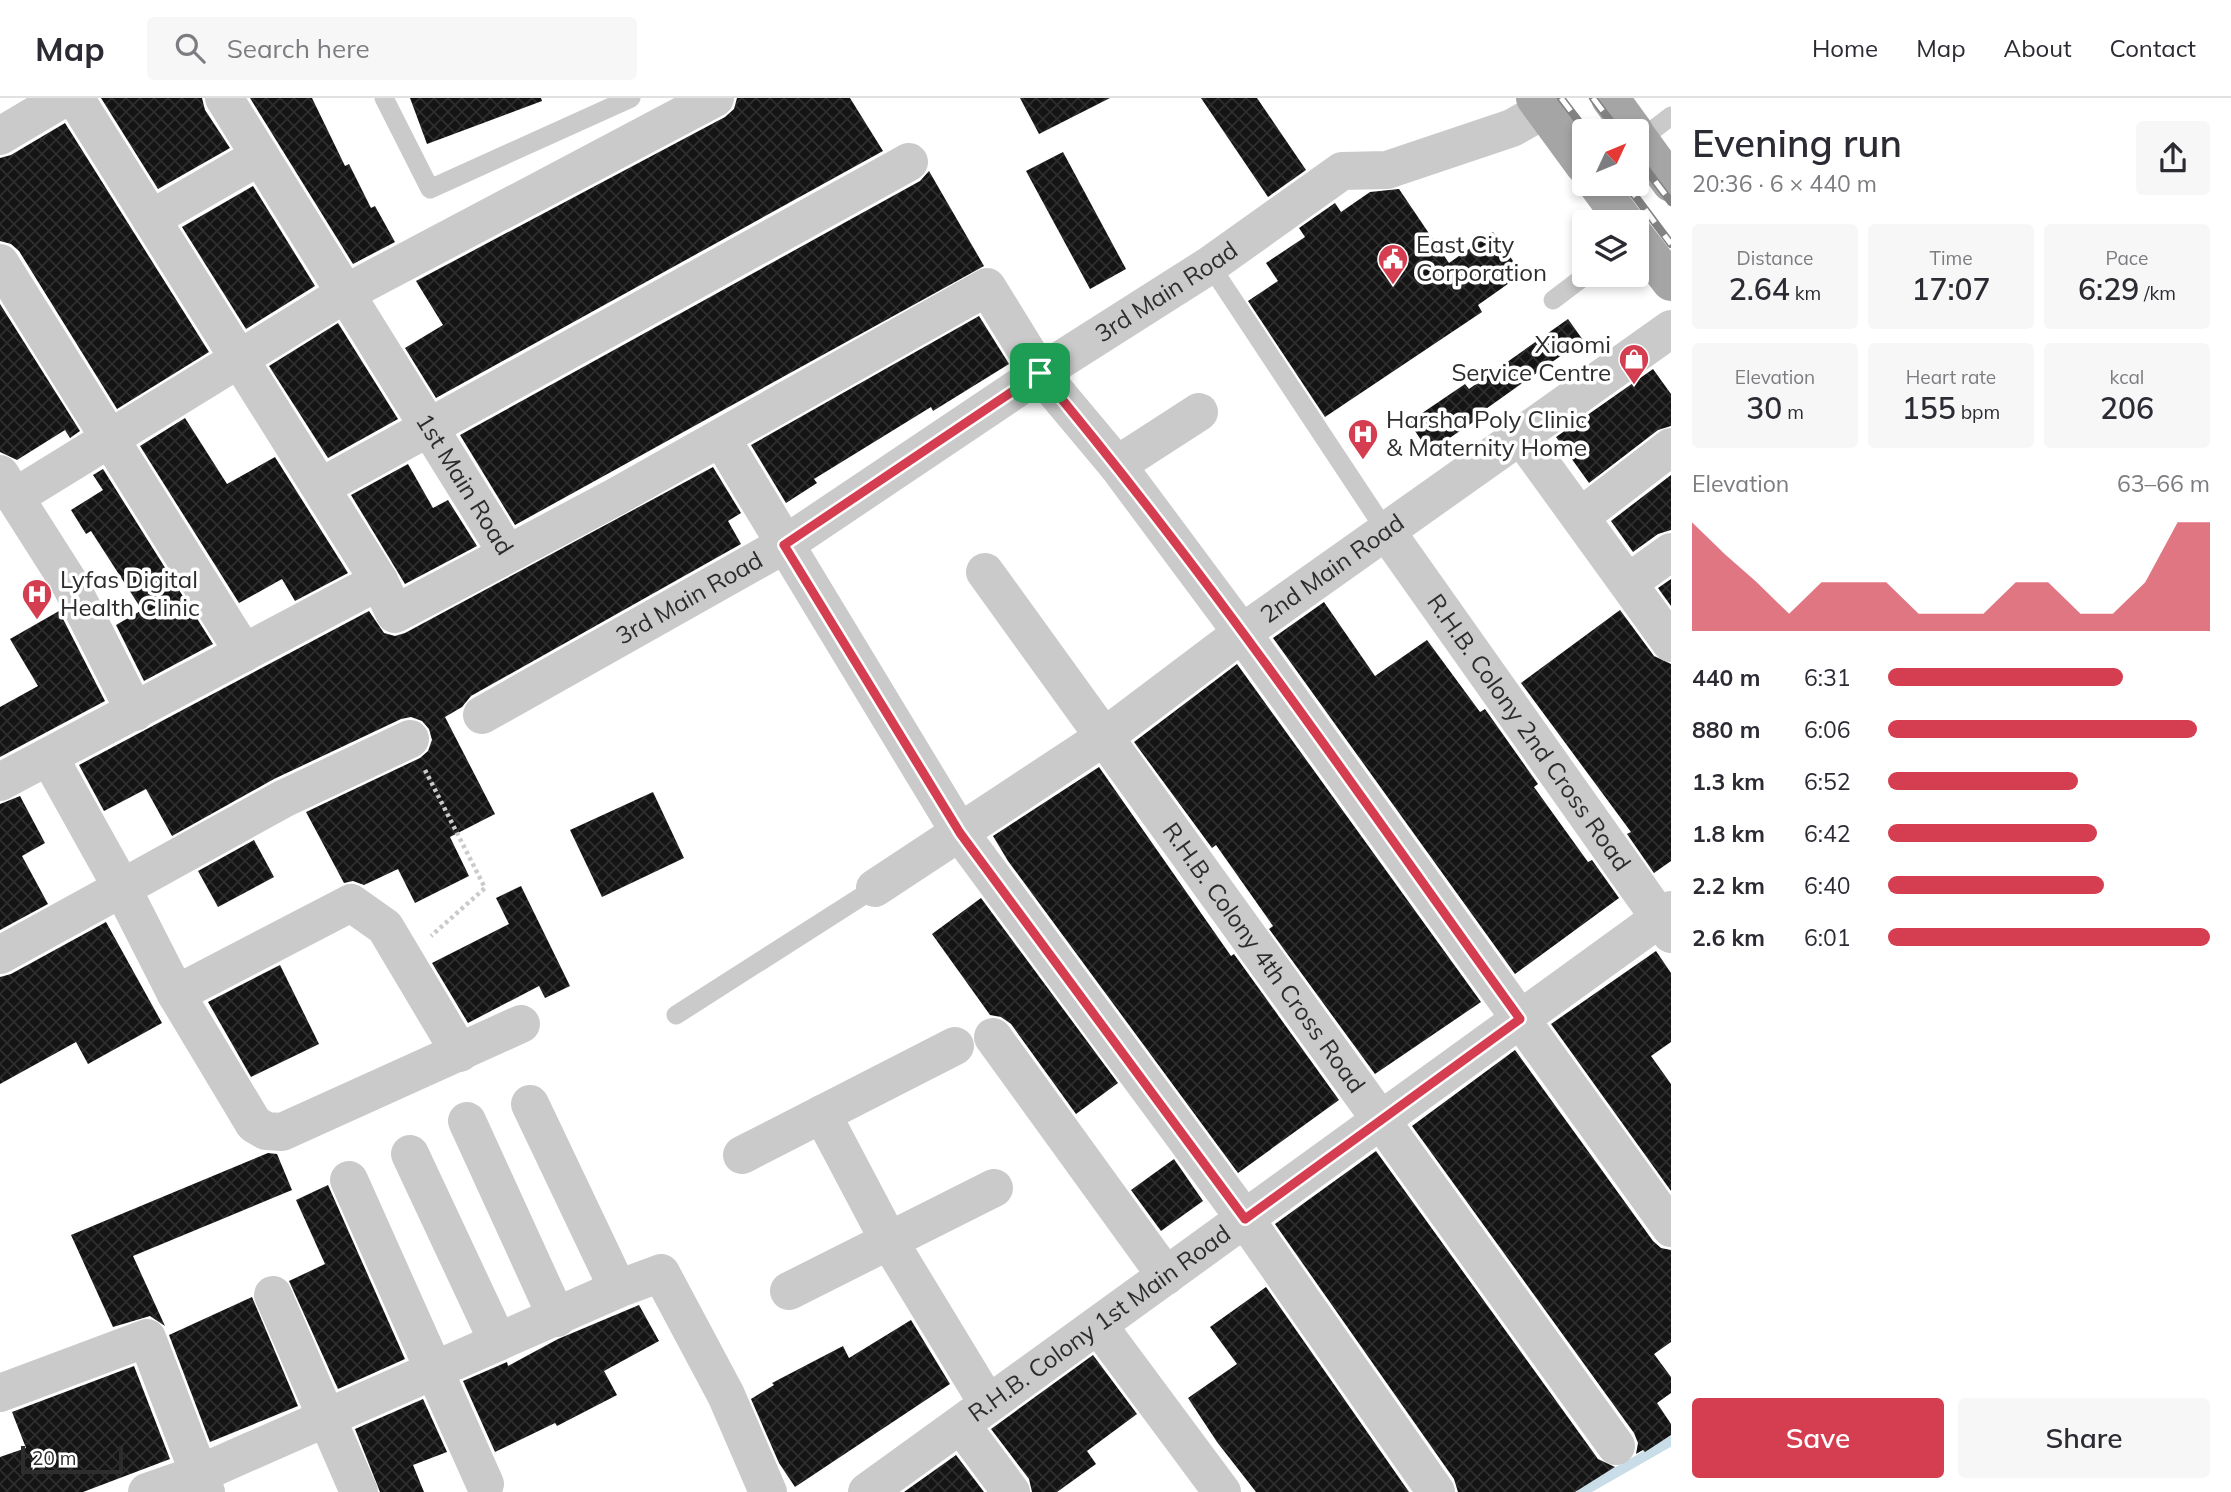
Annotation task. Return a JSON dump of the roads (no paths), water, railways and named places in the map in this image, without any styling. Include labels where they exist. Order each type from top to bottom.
[{"type":"main road","points":[[1610,98],[1625,119]]},
{"type":"main road","points":[[1539,104],[1572,149]]},
{"type":"main road","points":[[1649,152],[1671,183]]},
{"type":"main road","points":[[1606,196],[1617,210]]},
{"type":"main road","points":[[1649,254],[1671,282]]},
{"type":"street","points":[[0,136],[64,98]]},
{"type":"street","points":[[0,782],[379,580],[75,98]]},
{"type":"street","name":"1st Main Road","points":[[224,98],[507,553],[396,614],[379,580]]},
{"type":"street","points":[[135,712],[70,584],[7,486],[110,439],[346,293],[715,98]]},
{"type":"street","name":"3rd Main Road","points":[[482,715],[784,545],[1040,373],[1210,265],[1342,171],[1387,170],[1512,128],[1539,104]]},
{"type":"street","points":[[151,219],[260,156]]},
{"type":"street","points":[[321,487],[909,162]]},
{"type":"street","points":[[0,263],[244,653]]},
{"type":"street","points":[[507,553],[721,438],[987,287],[1040,373],[1117,465],[1242,633],[1671,1228]]},
{"type":"street","name":"2nd Main Road","points":[[875,888],[1104,737],[1242,633],[1671,329]]},
{"type":"street","points":[[1117,465],[1199,412]]},
{"type":"street","points":[[1521,436],[1671,643]]},
{"type":"street","points":[[721,438],[960,833],[1245,1219],[1436,1492]]},
{"type":"street","points":[[1580,517],[1671,447]]},
{"type":"street","name":"R.H.B. Colony 2nd Cross Road","points":[[1386,531],[1667,921]]},
{"type":"street","points":[[1628,583],[1671,552]]},
{"type":"street","name":"R.H.B. Colony 4th Cross Road","points":[[985,572],[1616,1446]]},
{"type":"street","points":[[0,955],[283,799],[410,740]]},
{"type":"street","points":[[49,757],[176,994],[254,1124],[266,1131],[282,1132],[521,1024]]},
{"type":"street","points":[[176,994],[351,903],[384,927],[460,1053]]},
{"type":"street","name":"R.H.B. Colony 1st Main Road","points":[[867,1492],[1520,1019],[1667,921]]},
{"type":"street","points":[[993,1037],[1166,1276]]},
{"type":"street","points":[[742,1155],[956,1046]]},
{"type":"street","points":[[530,1104],[618,1289]]},
{"type":"street","points":[[822,1114],[889,1241],[1011,1492]]},
{"type":"street","points":[[467,1121],[557,1318]]},
{"type":"street","points":[[410,1154],[498,1342]]},
{"type":"street","points":[[349,1180],[485,1484]]},
{"type":"street","points":[[789,1291],[994,1188]]},
{"type":"street","points":[[147,1492],[202,1483],[327,1418],[434,1369],[557,1318],[618,1289],[662,1273],[726,1395],[764,1491]]},
{"type":"street","points":[[273,1295],[359,1492]]},
{"type":"street","points":[[1098,1325],[1222,1492]]},
{"type":"street","points":[[0,1393],[147,1338],[202,1483]]},
{"type":"lane","points":[[384,98],[430,189],[631,98]]},
{"type":"lane","points":[[1649,128],[1671,116]]},
{"type":"lane","points":[[1210,265],[1386,531]]},
{"type":"lane","points":[[1553,300],[1572,286]]},
{"type":"lane","points":[[676,1015],[875,888]]},
{"type":"waterway","points":[[1582,1492],[1671,1441]]},
{"type":"railway","points":[[1561,98],[1577,119]]},
{"type":"railway","points":[[1593,98],[1609,119]]},
{"type":"railway","points":[[1649,173],[1671,202]]},
{"type":"railway","points":[[1635,196],[1671,244]]},
{"type":"place","name":"East City Corporation","points":[[1393,286]]},
{"type":"place","name":"Xiaomi Service Centre","points":[[1634,386]]},
{"type":"place","name":"Harsha Poly Clinic & Maternity Home","points":[[1363,461]]},
{"type":"place","name":"Lyfas Digital Health Clinic","points":[[37,621]]}]
